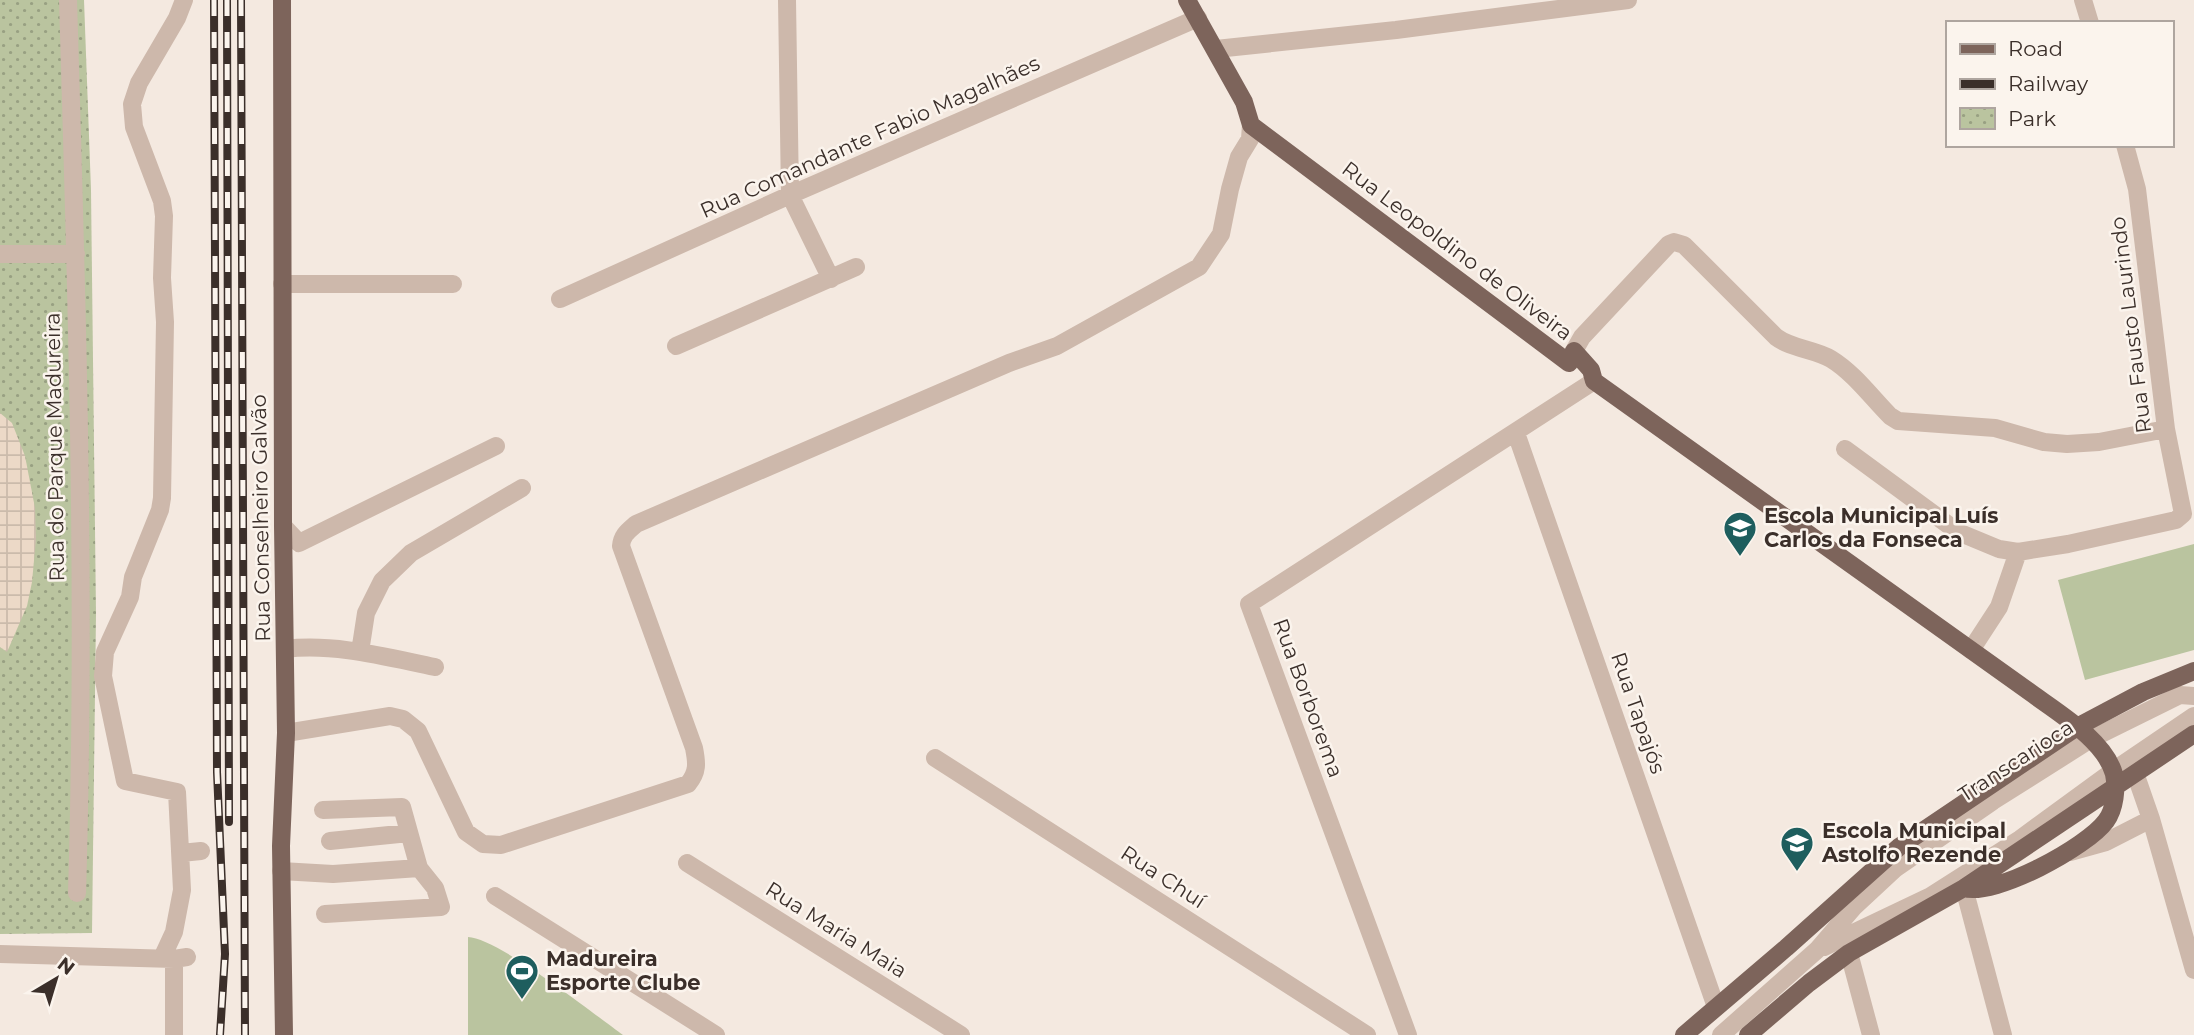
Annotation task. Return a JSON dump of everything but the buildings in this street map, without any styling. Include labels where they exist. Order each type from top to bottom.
[{"type":"main road","name":"Rua Conselheiro Galvão","points":[[282,0],[286,733],[281,871],[284,1035]]},
{"type":"main road","points":[[1187,0],[1244,103],[1251,125]]},
{"type":"main road","name":"Rua Leopoldino de Oliveira","points":[[1251,125],[1569,363],[1574,351],[1591,370],[1594,381],[2077,727],[2107,759],[2115,779]]},
{"type":"main road","points":[[1684,1035],[1899,847],[2077,727],[2143,692],[2194,671]]},
{"type":"main road","points":[[1748,1035],[1849,953],[1964,888],[2115,779],[2134,773],[2194,734]]},
{"type":"main road","points":[[1964,888],[1980,890],[1999,885],[2066,853],[2084,841],[2108,819],[2112,810],[2115,779]]},
{"type":"street","name":"Rua do Parque Madureira","points":[[68,0],[76,254],[80,666],[77,893]]},
{"type":"street","points":[[174,1035],[174,932],[182,890],[177,792],[125,781],[103,676],[105,652],[130,597],[133,577],[153,529],[162,498],[164,216],[162,201],[134,127],[132,104],[139,83],[177,19],[184,0]]},
{"type":"street","points":[[787,0],[790,195],[831,279]]},
{"type":"street","points":[[1216,49],[1396,30],[1628,0]]},
{"type":"street","points":[[2083,0],[2089,21]]},
{"type":"street","name":"Rua Comandante Fabio Magalhães","points":[[560,299],[790,195],[1198,18]]},
{"type":"street","points":[[286,733],[390,716],[403,719],[418,731],[466,832],[483,844],[501,845],[688,784],[697,767],[695,748],[621,547],[622,538],[627,532],[636,524],[661,513],[1009,363],[1057,346],[1199,267],[1221,234],[1230,189],[1239,157],[1250,139],[1251,125]]},
{"type":"street","name":"Rua Fausto Laurindo","points":[[2018,552],[2176,520],[2183,514],[2166,429],[2137,189],[2126,147]]},
{"type":"street","points":[[1574,351],[1582,337],[1669,244],[1678,242],[1776,337],[1784,343],[1832,360],[1898,421],[1995,428],[2044,442],[2067,444],[2099,442],[2166,429]]},
{"type":"street","points":[[0,254],[76,254]]},
{"type":"street","points":[[676,346],[856,267]]},
{"type":"street","points":[[282,284],[453,284]]},
{"type":"street","name":"Rua Borborema","points":[[1408,1035],[1250,604],[1594,381]]},
{"type":"street","name":"Rua Tapajós","points":[[1516,433],[1716,1007]]},
{"type":"street","points":[[283,526],[299,543],[496,446]]},
{"type":"street","points":[[1845,449],[1958,532],[1999,549],[2018,552],[1999,607],[1970,650]]},
{"type":"street","points":[[360,652],[366,613],[382,581],[411,553],[522,488]]},
{"type":"street","points":[[285,649],[305,647],[360,652],[435,667]]},
{"type":"street","name":"Transcarioca","points":[[1721,1035],[1818,950],[1854,907],[1896,868],[1993,801],[2091,739],[2180,695],[2194,696]]},
{"type":"street","name":"Transcarioca","points":[[1818,950],[1929,897],[2115,779],[2194,716]]},
{"type":"street","name":"Rua Chuí","points":[[934,758],[1367,1035]]},
{"type":"street","points":[[2134,773],[2151,819],[2194,970]]},
{"type":"street","points":[[323,810],[402,807],[419,868],[435,888],[441,907],[325,914]]},
{"type":"street","points":[[2066,853],[2106,842],[2151,819]]},
{"type":"street","points":[[330,841],[409,833]]},
{"type":"street","points":[[181,853],[201,852]]},
{"type":"street","name":"Rua Maria Maia","points":[[687,863],[961,1035]]},
{"type":"street","points":[[281,871],[333,874],[419,868]]},
{"type":"street","points":[[1964,888],[2003,1035]]},
{"type":"street","points":[[495,895],[716,1035]]},
{"type":"street","points":[[1849,953],[1871,1035]]},
{"type":"street","points":[[0,954],[174,958]]},
{"type":"green space","points":[[0,0],[84,0],[91,190],[96,614],[92,933],[0,934]]},
{"type":"green space","points":[[2194,544],[2194,650],[2085,680],[2058,580]]},
{"type":"green space","name":"Madureira Esporte Clube","points":[[468,937],[482,941],[523,963],[623,1035],[468,1035]]},
{"type":"shaded area","points":[[0,413],[12,423],[25,456],[35,508],[36,539],[27,606],[7,652],[0,647]]},
{"type":"railway","points":[[214,0],[217,772],[225,954],[220,1035]]},
{"type":"railway","points":[[227,0],[229,822]]},
{"type":"railway","points":[[241,0],[245,1035]]},
{"type":"place","name":"Escola Municipal Luís Carlos da Fonseca","points":[[1740,558]]},
{"type":"place","name":"Escola Municipal Astolfo Rezende","points":[[1797,873]]},
{"type":"place","name":"Madureira Esporte Clube","points":[[522,1001]]}]
